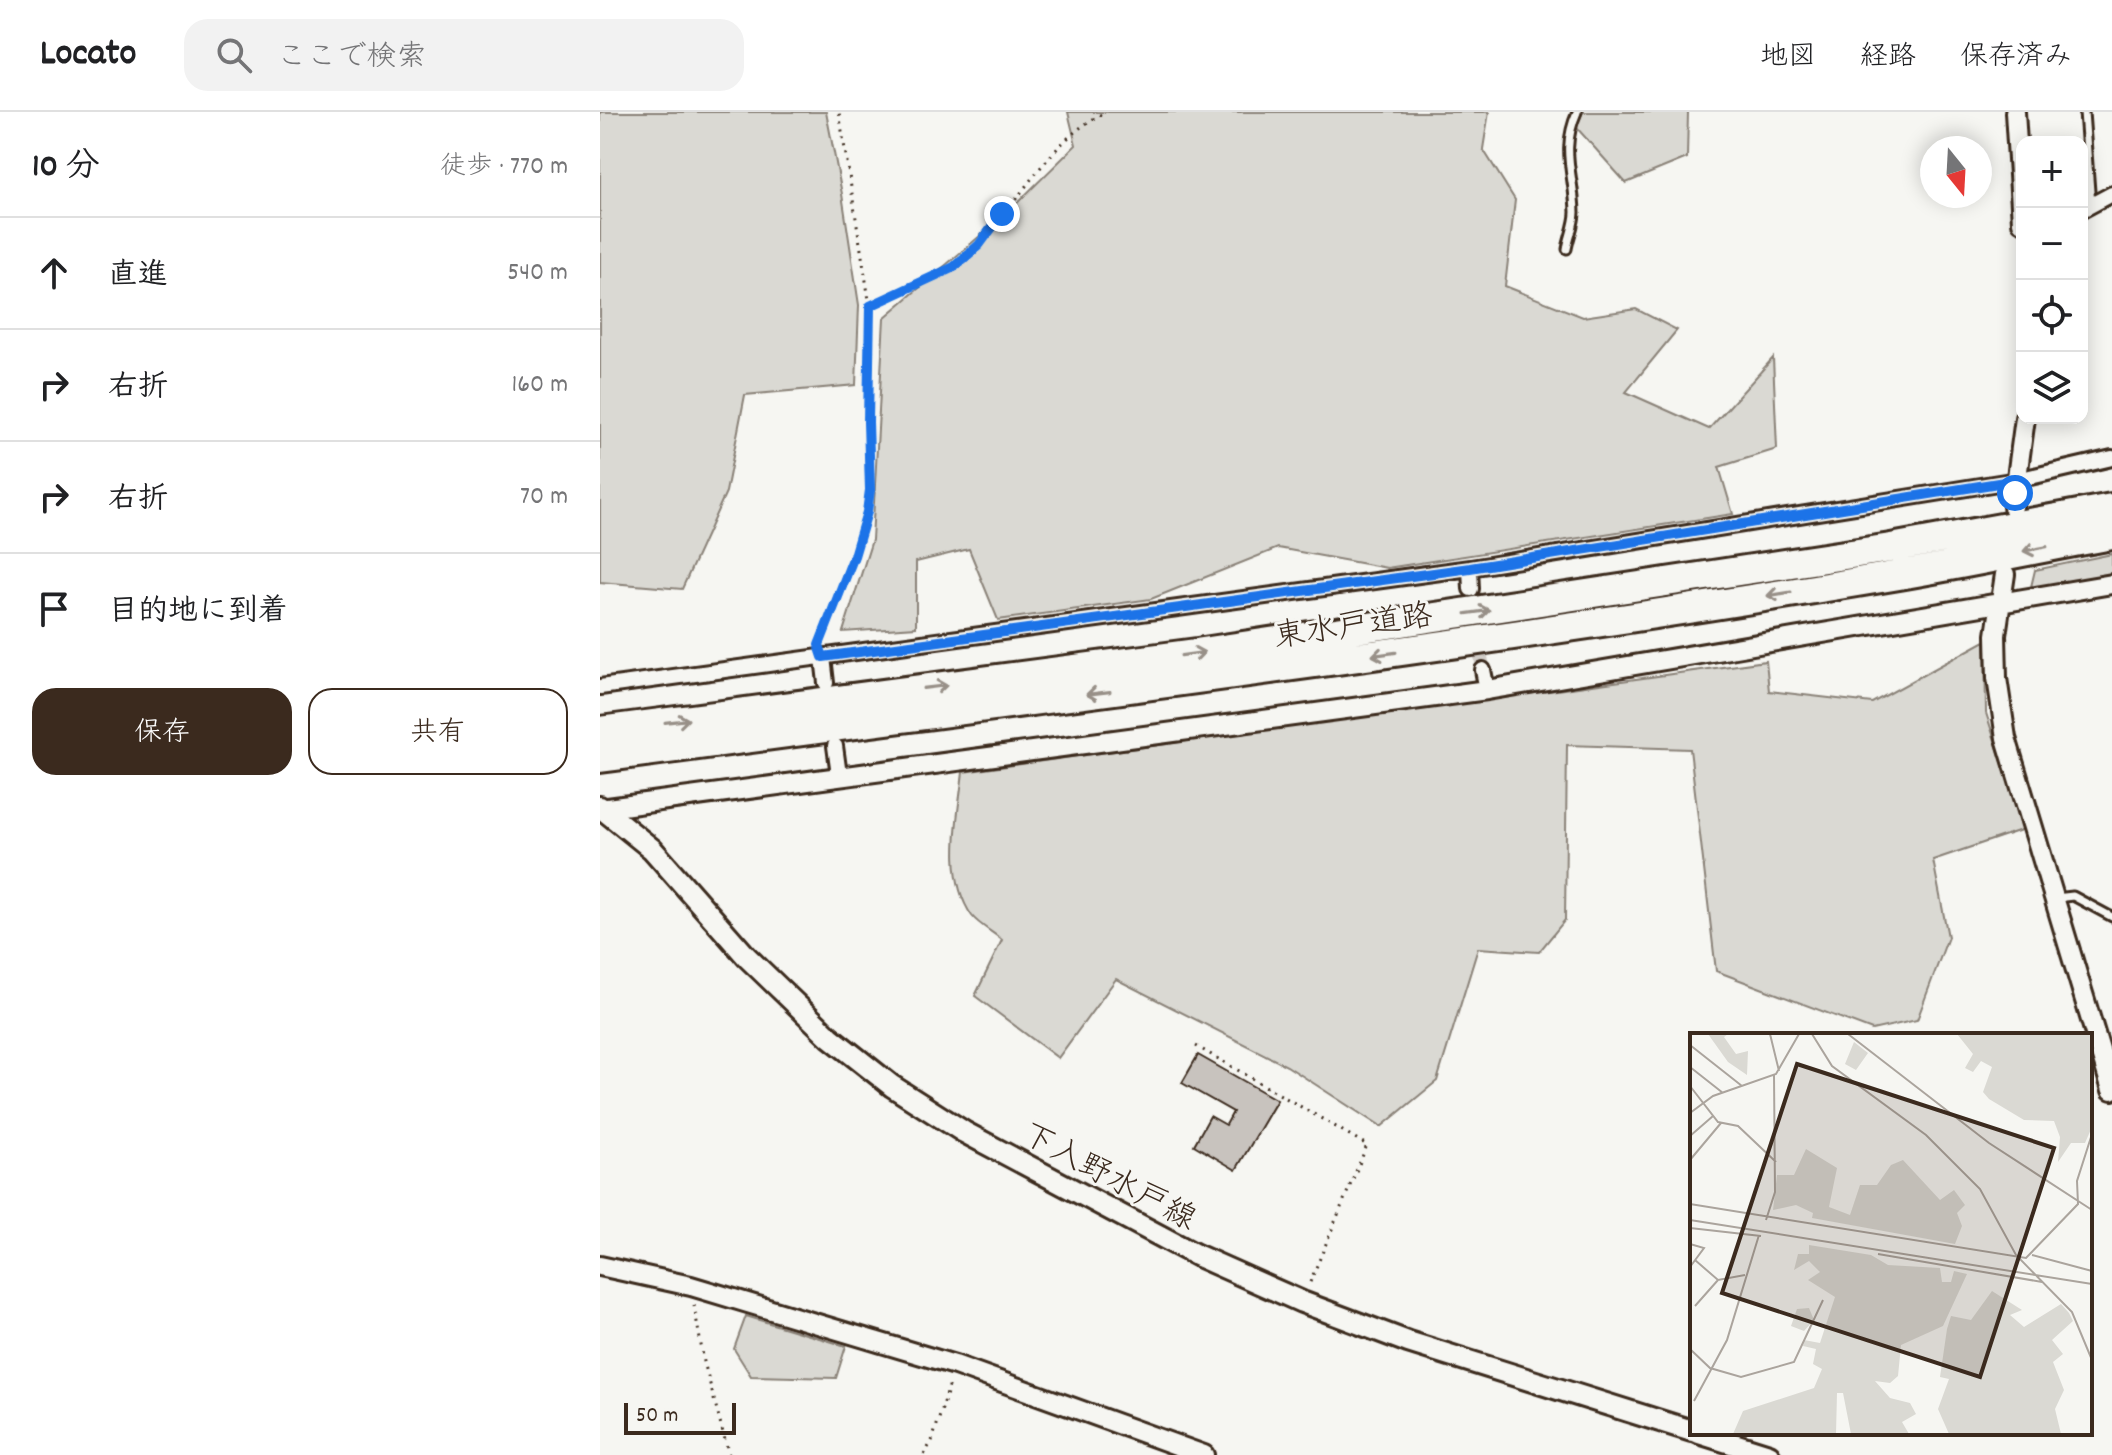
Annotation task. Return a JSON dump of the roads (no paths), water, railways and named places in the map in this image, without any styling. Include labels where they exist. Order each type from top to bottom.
[{"type":"highway","name":"東水戸道路","points":[[600,731],[1212,651],[1846,555],[2112,508]]},
{"type":"highway","name":"東水戸道路","points":[[608,757],[1595,624],[1897,576],[2112,535]]},
{"type":"main road","name":"下入野水戸線","points":[[601,808],[631,830],[671,869],[773,984],[830,1037],[892,1086],[964,1132],[1196,1255],[1302,1302],[1408,1342],[1690,1430]]},
{"type":"main road","points":[[1705,1435],[1769,1455]]},
{"type":"street","points":[[2015,112],[2021,208]]},
{"type":"street","points":[[2088,207],[2112,194]]},
{"type":"street","points":[[2013,507],[2024,424]]},
{"type":"street","points":[[600,687],[1470,568],[2017,480],[2112,458]]},
{"type":"street","points":[[1470,568],[1471,589]]},
{"type":"street","points":[[2005,574],[1996,649],[2006,738],[2112,1090]]},
{"type":"street","points":[[601,808],[1487,690],[2112,584]]},
{"type":"street","points":[[823,657],[826,683]]},
{"type":"street","points":[[1483,670],[1487,690]]},
{"type":"street","points":[[835,746],[839,775]]},
{"type":"street","points":[[600,1266],[691,1286],[955,1365],[1204,1455]]},
{"type":"lane","points":[[1567,249],[1575,214],[1567,153],[1568,137],[1577,112]]},
{"type":"lane","points":[[2084,112],[2085,136]]},
{"type":"lane","points":[[2053,898],[2073,896],[2112,917]]},
{"type":"tunnel","points":[[1474,607],[1483,670]]}]
